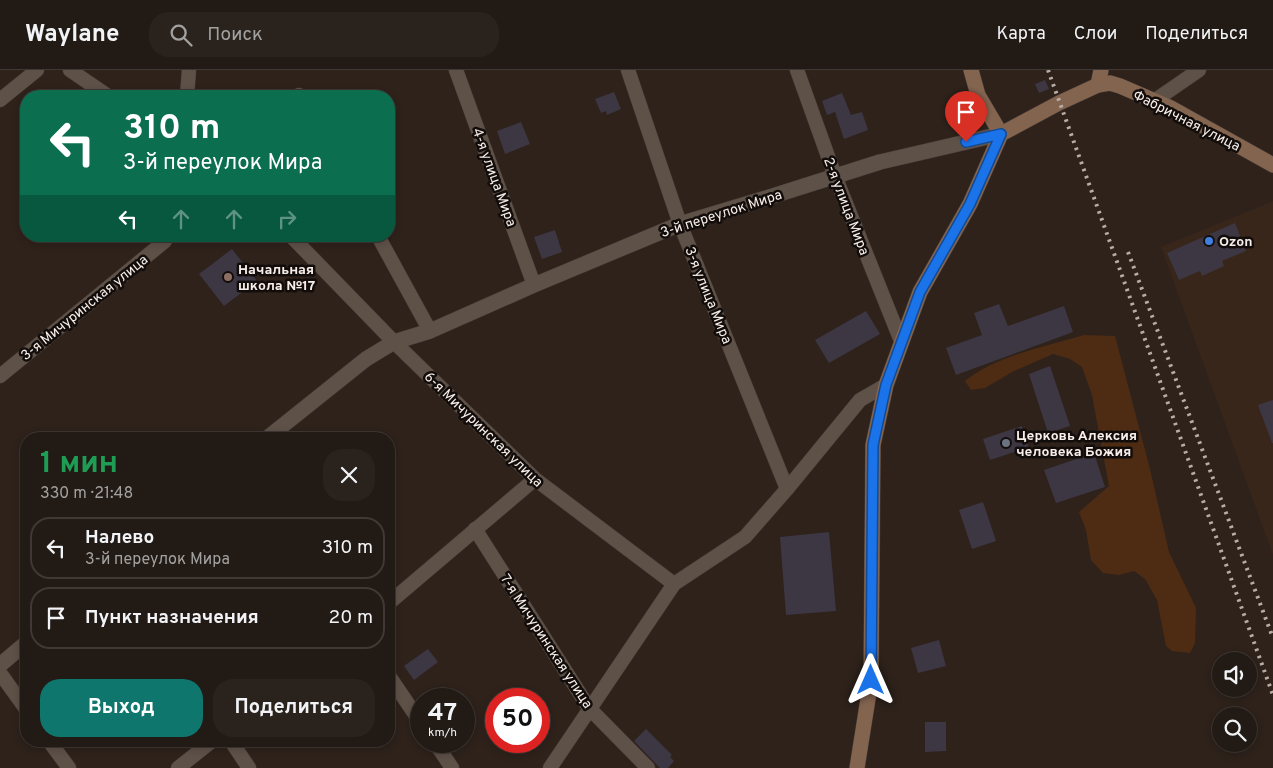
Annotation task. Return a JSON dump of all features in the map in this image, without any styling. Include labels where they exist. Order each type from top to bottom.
[{"type":"main road","points":[[971,70],[978,94],[1001,134]]},
{"type":"main road","points":[[856,768],[871,680],[873,445],[886,385],[901,341],[920,292],[970,204],[1001,134],[1059,103],[1100,77]]},
{"type":"main road","name":"Фабричная улица","points":[[1100,77],[1110,83],[1172,108],[1273,165]]},
{"type":"street","points":[[0,100],[37,70]]},
{"type":"street","points":[[70,70],[99,90]]},
{"type":"street","points":[[187,90],[189,70]]},
{"type":"street","name":"4-я улица Мира","points":[[456,70],[534,285]]},
{"type":"street","name":"3-я улица Мира","points":[[628,70],[680,224],[787,488]]},
{"type":"street","name":"2-я улица Мира","points":[[797,70],[835,176],[901,341]]},
{"type":"street","points":[[1154,101],[1199,70]]},
{"type":"street","name":"3-й переулок Мира","points":[[275,432],[366,359],[394,342],[430,331],[680,224],[880,162],[1001,134]]},
{"type":"street","name":"3-я Мичуринская улица","points":[[0,376],[164,242]]},
{"type":"street","name":"6-я Мичуринская улица","points":[[297,242],[394,342],[535,479],[674,584]]},
{"type":"street","points":[[381,242],[430,331]]},
{"type":"street","points":[[550,768],[674,584],[746,537],[860,400],[886,385]]},
{"type":"street","points":[[395,598],[535,479]]},
{"type":"street","name":"7-я Мичуринская улица","points":[[475,530],[589,708],[648,768]]},
{"type":"street","points":[[0,665],[20,648]]},
{"type":"street","points":[[0,673],[20,701]]},
{"type":"street","points":[[395,685],[410,707]]},
{"type":"street","points":[[54,747],[69,768]]},
{"type":"street","points":[[178,768],[204,747]]},
{"type":"street","points":[[235,747],[249,768]]},
{"type":"street","points":[[442,753],[452,768]]},
{"type":"shaded area","points":[[1273,201],[1273,555],[1161,247]]},
{"type":"shaded area","points":[[1084,335],[1115,336],[1150,469],[1169,552],[1196,608],[1195,643],[1190,653],[1172,651],[1166,646],[1157,600],[1145,579],[1134,571],[1119,575],[1103,573],[1091,560],[1086,530],[1079,512],[1109,486],[1092,395],[1082,367],[1070,359],[1053,354],[1014,371],[985,388],[971,390],[965,381],[978,372],[1007,358]]},
{"type":"building","points":[[1045,80],[1049,89],[1039,93],[1035,84]]},
{"type":"building","points":[[614,92],[621,109],[607,115],[606,111],[601,113],[595,99]]},
{"type":"building","points":[[842,93],[851,115],[862,112],[868,130],[844,139],[835,112],[827,115],[822,101]]},
{"type":"building","points":[[521,122],[530,144],[505,154],[497,131]]},
{"type":"building","points":[[1235,223],[1246,251],[1222,261],[1224,266],[1202,276],[1200,271],[1179,280],[1167,253]]},
{"type":"building","points":[[555,230],[562,252],[542,259],[534,237]]},
{"type":"building","name":"Начальная школа №17","points":[[232,249],[257,281],[224,306],[199,274]]},
{"type":"building","points":[[999,304],[1008,326],[1064,306],[1073,332],[956,375],[946,348],[982,335],[974,313]]},
{"type":"building","points":[[866,311],[880,334],[829,363],[815,340]]},
{"type":"building","points":[[1050,366],[1070,426],[1048,433],[1029,374]]},
{"type":"building","points":[[1273,400],[1273,443],[1272,443],[1258,405]]},
{"type":"building","name":"Церковь Алексия человека Божия","points":[[1022,426],[1029,447],[990,460],[983,439]]},
{"type":"building","points":[[1094,453],[1105,487],[1056,503],[1044,470]]},
{"type":"building","points":[[983,502],[996,541],[972,549],[959,510]]},
{"type":"building","points":[[829,532],[836,611],[786,615],[780,537]]},
{"type":"building","points":[[939,640],[946,666],[918,673],[911,648]]},
{"type":"building","points":[[428,649],[438,662],[414,680],[404,666]]},
{"type":"building","points":[[925,722],[946,722],[946,751],[925,752]]},
{"type":"building","points":[[646,729],[672,755],[670,757],[674,761],[668,768],[660,768],[634,741]]},
{"type":"railway","points":[[1048,70],[1273,695]]},
{"type":"railway","points":[[1128,252],[1273,638]]},
{"type":"place","name":"Ozon","points":[[1209,241]]},
{"type":"place","name":"Начальная школа №17","points":[[228,277]]},
{"type":"place","name":"Церковь Алексия человека Божия","points":[[1006,443]]},
{"type":"route","points":[[871,680],[873,445],[886,385],[920,292],[970,204],[1001,134],[966,142]]}]
